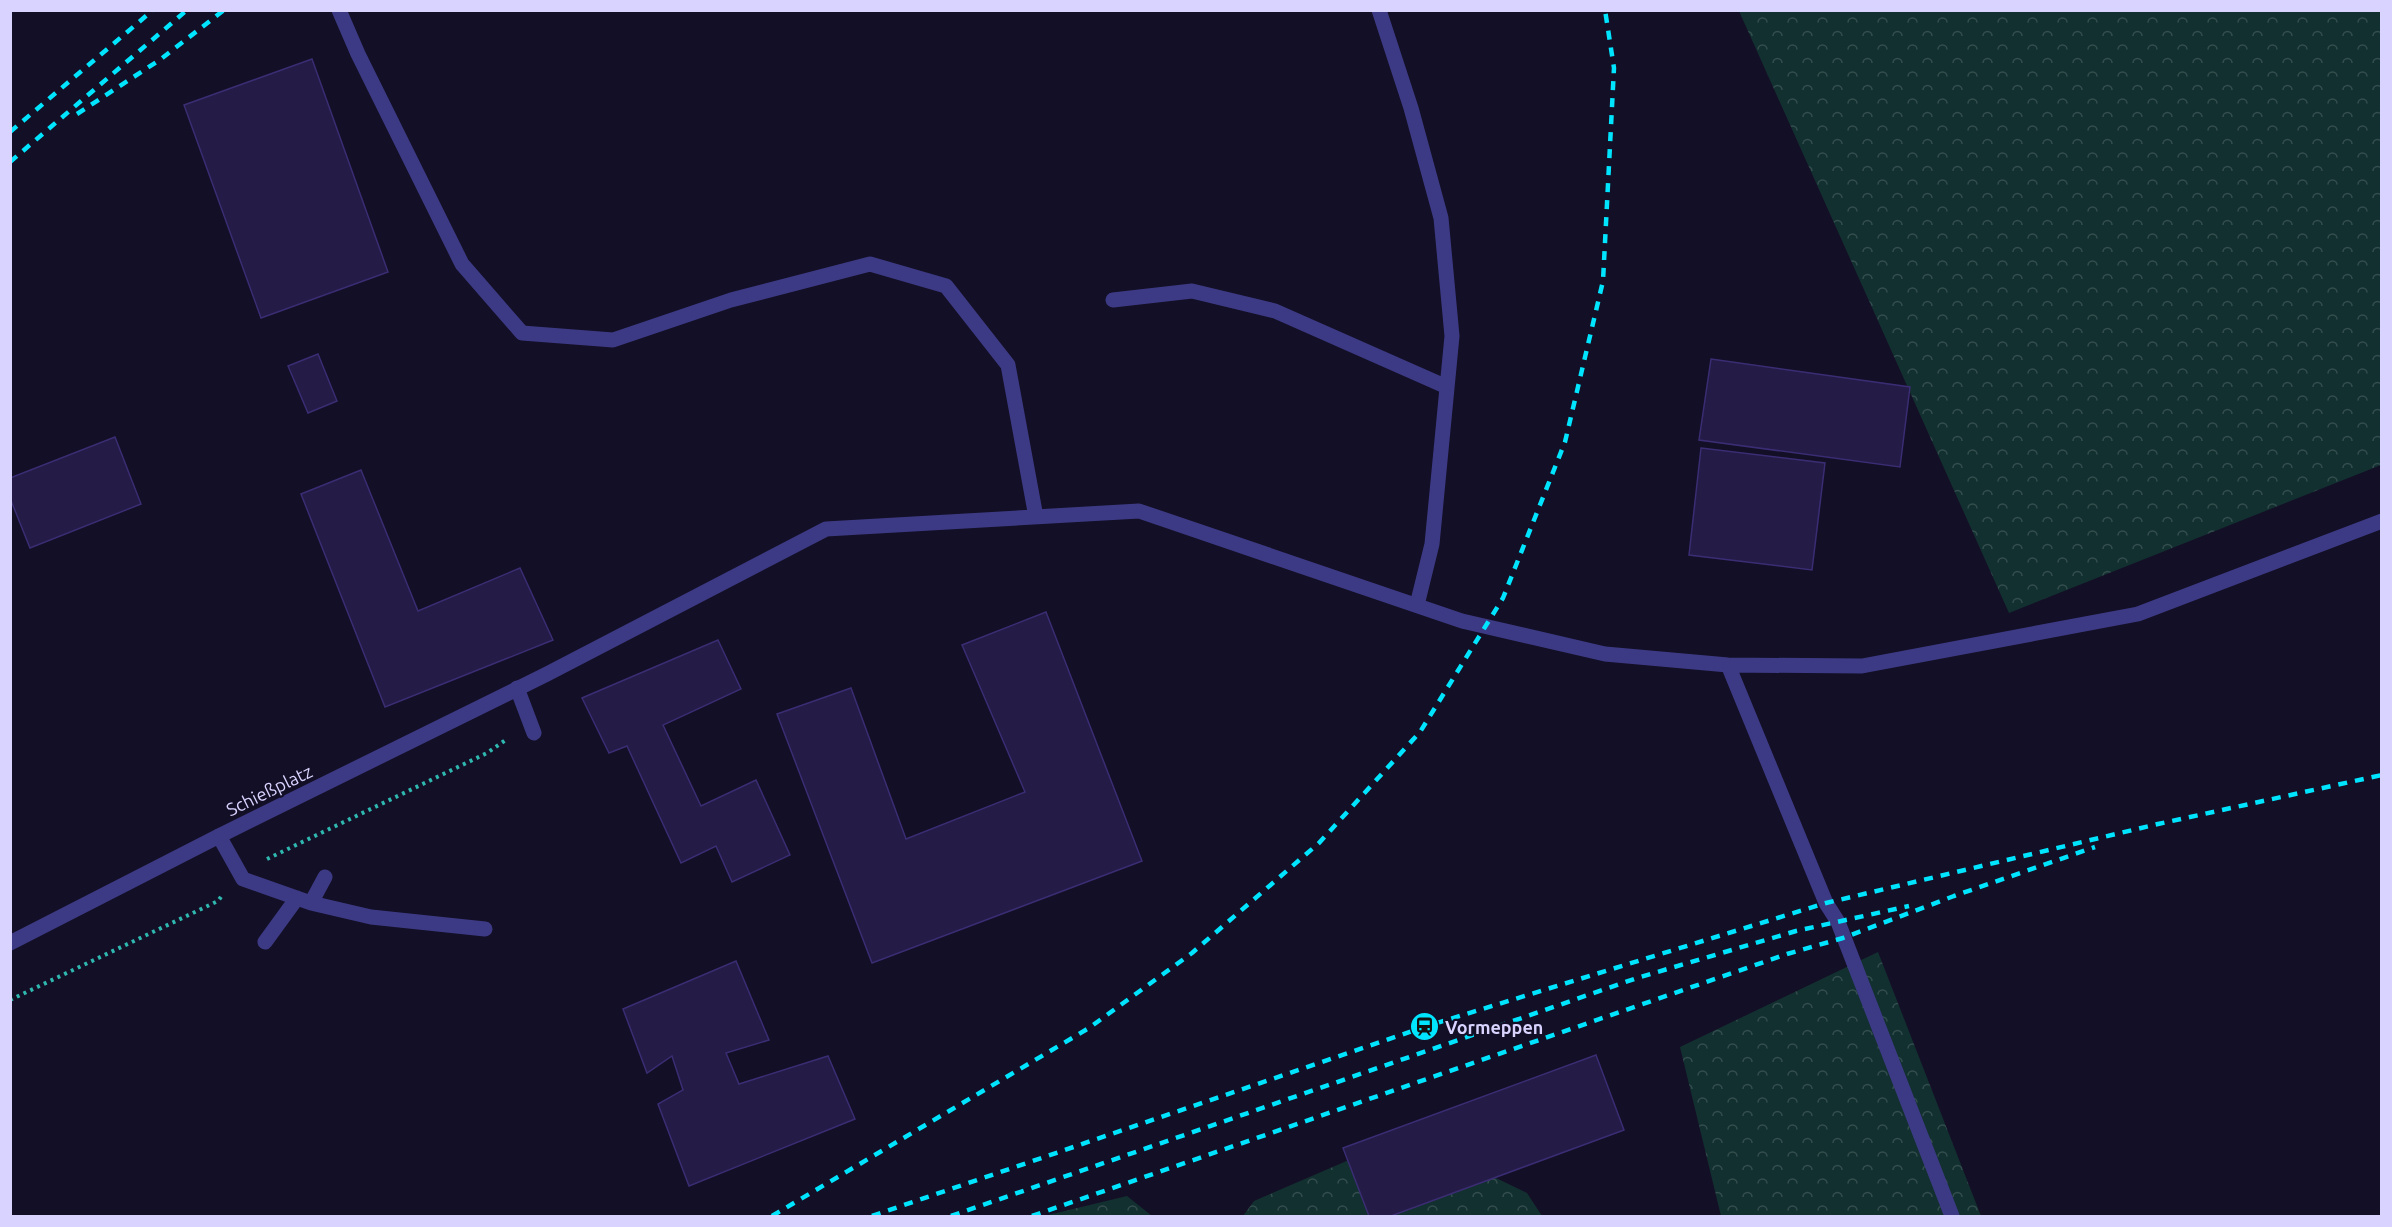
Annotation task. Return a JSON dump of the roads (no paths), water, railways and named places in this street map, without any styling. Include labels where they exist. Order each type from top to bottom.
[{"type":"street","points":[[339,10],[358,54],[462,264],[522,333],[613,340],[731,300],[870,264],[946,286],[1008,365],[1036,517]]},
{"type":"street","points":[[1379,10],[1412,108],[1441,218],[1452,336],[1432,544],[1417,605]]},
{"type":"street","points":[[1113,300],[1192,291],[1275,311],[1447,387]]},
{"type":"street","name":"Schießplatz","points":[[10,944],[219,836],[547,674],[826,530],[1139,511],[1462,621],[1605,654],[1728,665],[1862,666],[2138,614],[2382,521]]},
{"type":"street","points":[[1728,665],[1826,903],[1838,922],[1952,1216]]},
{"type":"street","points":[[517,688],[534,733]]},
{"type":"street","points":[[219,836],[243,879],[304,901],[371,917],[485,929]]},
{"type":"street","points":[[265,942],[325,877]]},
{"type":"railway","points":[[10,132],[153,10]]},
{"type":"railway","points":[[10,162],[187,10]]},
{"type":"railway","points":[[77,114],[161,59],[224,10]]},
{"type":"railway","points":[[772,1216],[1089,1028],[1192,953],[1319,843],[1420,732],[1503,598],[1565,442],[1603,281],[1614,68],[1605,10]]},
{"type":"railway","points":[[872,1216],[1424,1027],[1826,903],[2158,824],[2382,775]]},
{"type":"railway","points":[[1032,1216],[1787,954],[1843,938],[1954,896],[2095,847]]},
{"type":"railway","points":[[951,1216],[1637,978],[1796,931],[1909,906]]},
{"type":"place","name":"Vormeppen","points":[[1424,1027]]}]
